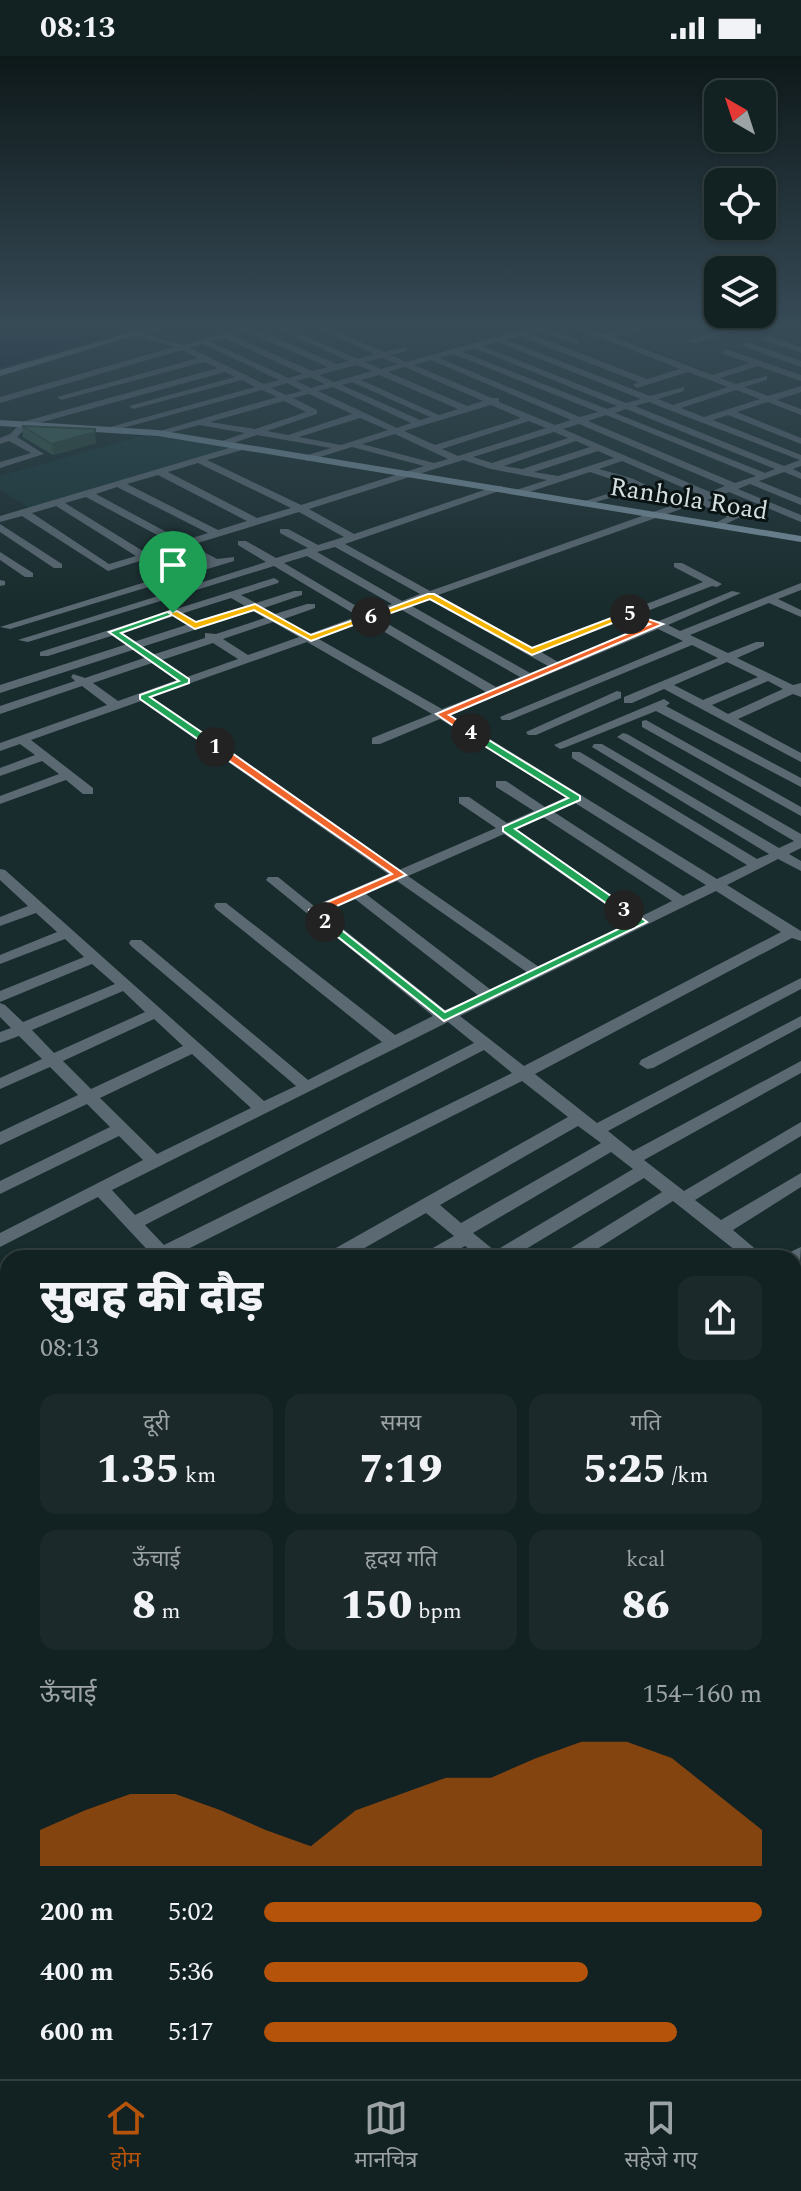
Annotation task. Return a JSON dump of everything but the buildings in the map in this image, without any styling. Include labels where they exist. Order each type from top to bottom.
[{"type":"street","points":[[0,441],[11,438],[25,424],[41,419]]},
{"type":"street","points":[[108,429],[143,419]]},
{"type":"street","points":[[158,433],[204,419]]},
{"type":"street","points":[[225,443],[291,419]]},
{"type":"street","points":[[287,438],[345,419]]},
{"type":"street","points":[[373,419],[460,458],[558,479]]},
{"type":"street","points":[[411,419],[419,423]]},
{"type":"street","points":[[307,458],[433,419]]},
{"type":"street","points":[[421,442],[492,419]]},
{"type":"street","points":[[435,448],[525,419]]},
{"type":"street","points":[[532,419],[623,458],[703,497],[735,517],[714,526]]},
{"type":"street","points":[[24,512],[108,568],[578,419]]},
{"type":"street","points":[[580,419],[801,519]]},
{"type":"street","points":[[624,419],[765,476]]},
{"type":"street","points":[[656,419],[801,476]]},
{"type":"street","points":[[747,419],[801,441]]},
{"type":"street","points":[[704,420],[801,461]]},
{"type":"street","points":[[195,422],[347,445],[435,466]]},
{"type":"street","name":"Ranhola Road","points":[[0,423],[158,433],[801,539]]},
{"type":"street","points":[[0,465],[39,452],[11,438]]},
{"type":"street","points":[[491,466],[577,438]]},
{"type":"street","points":[[1,520],[244,446]]},
{"type":"street","points":[[520,472],[598,448]]},
{"type":"street","points":[[0,453],[15,461]]},
{"type":"street","points":[[520,492],[623,458]]},
{"type":"street","points":[[199,460],[300,508],[353,538]]},
{"type":"street","points":[[0,747],[403,606],[801,461]]},
{"type":"street","points":[[591,469],[641,486],[682,505]]},
{"type":"street","points":[[160,472],[256,522]]},
{"type":"street","points":[[750,481],[801,502]]},
{"type":"street","points":[[118,484],[217,534]]},
{"type":"street","points":[[586,504],[641,486]]},
{"type":"street","points":[[24,640],[313,551],[499,488]]},
{"type":"street","points":[[87,493],[216,563]]},
{"type":"street","points":[[57,502],[145,557]]},
{"type":"street","points":[[1,520],[58,566]]},
{"type":"street","points":[[284,531],[403,606],[530,678]]},
{"type":"street","points":[[242,543],[495,692]]},
{"type":"street","points":[[336,543],[559,667]]},
{"type":"street","points":[[0,555],[29,575]]},
{"type":"street","points":[[3,625],[230,559]]},
{"type":"street","points":[[678,565],[736,593],[801,614]]},
{"type":"street","points":[[44,654],[274,581]]},
{"type":"street","points":[[532,652],[712,582]]},
{"type":"street","points":[[680,635],[795,589],[801,597]]},
{"type":"street","points":[[0,689],[298,593]]},
{"type":"street","points":[[376,741],[736,593]]},
{"type":"street","points":[[232,594],[441,714],[797,935]]},
{"type":"street","points":[[0,710],[311,606]]},
{"type":"street","points":[[173,613],[248,660]]},
{"type":"street","points":[[633,613],[799,689]]},
{"type":"street","points":[[3,625],[117,706]]},
{"type":"street","points":[[113,632],[186,681]]},
{"type":"street","points":[[506,717],[693,641]]},
{"type":"street","points":[[532,732],[666,685],[760,644]]},
{"type":"street","points":[[701,705],[768,677]]},
{"type":"street","points":[[594,682],[801,812]]},
{"type":"street","points":[[666,685],[801,758]]},
{"type":"street","points":[[727,719],[799,689]]},
{"type":"street","points":[[560,745],[649,714],[684,695]]},
{"type":"street","points":[[143,697],[538,973]]},
{"type":"street","points":[[649,714],[801,783]]},
{"type":"street","points":[[0,1241],[99,1188],[801,842],[623,737]]},
{"type":"street","points":[[22,739],[88,791]]},
{"type":"street","points":[[598,747],[801,867]]},
{"type":"street","points":[[576,755],[757,865]]},
{"type":"street","points":[[0,772],[44,756]]},
{"type":"street","points":[[0,800],[68,775]]},
{"type":"street","points":[[501,784],[683,902]]},
{"type":"street","points":[[313,912],[576,798]]},
{"type":"street","points":[[464,800],[641,922]]},
{"type":"street","points":[[0,873],[6,887],[37,907],[263,1109]]},
{"type":"street","points":[[273,880],[747,1250]]},
{"type":"street","points":[[356,893],[490,997]]},
{"type":"street","points":[[221,906],[393,1042]]},
{"type":"street","points":[[0,922],[37,907]]},
{"type":"street","points":[[0,960],[67,933]]},
{"type":"street","points":[[176,1250],[797,935]]},
{"type":"street","points":[[136,943],[307,1087]]},
{"type":"street","points":[[0,997],[94,958]]},
{"type":"street","points":[[647,1064],[801,983]]},
{"type":"street","points":[[0,1038],[125,985]]},
{"type":"street","points":[[0,1008],[155,1162]]},
{"type":"street","points":[[0,1084],[155,1013]]},
{"type":"street","points":[[595,1131],[801,1021]]},
{"type":"street","points":[[133,1224],[484,1044]]},
{"type":"street","points":[[0,1139],[193,1047]]},
{"type":"street","points":[[506,1250],[639,1164],[801,1066]]},
{"type":"street","points":[[347,1250],[579,1118]]},
{"type":"street","points":[[583,1250],[801,1128]]},
{"type":"street","points":[[0,1188],[120,1129]]},
{"type":"street","points":[[441,1250],[612,1144]]},
{"type":"street","points":[[721,1229],[801,1179]]},
{"type":"street","points":[[99,1188],[158,1250]]},
{"type":"street","points":[[428,1205],[484,1250]]},
{"type":"shaded area","points":[[145,435],[235,448],[30,509],[0,489],[0,476]]},
{"type":"route","points":[[431,596],[532,652],[633,613],[658,624],[441,714],[576,798],[507,829],[641,922],[444,1017],[313,912],[401,875],[143,697],[186,681],[113,632],[173,613],[195,626],[255,607],[311,638],[431,596]]}]
